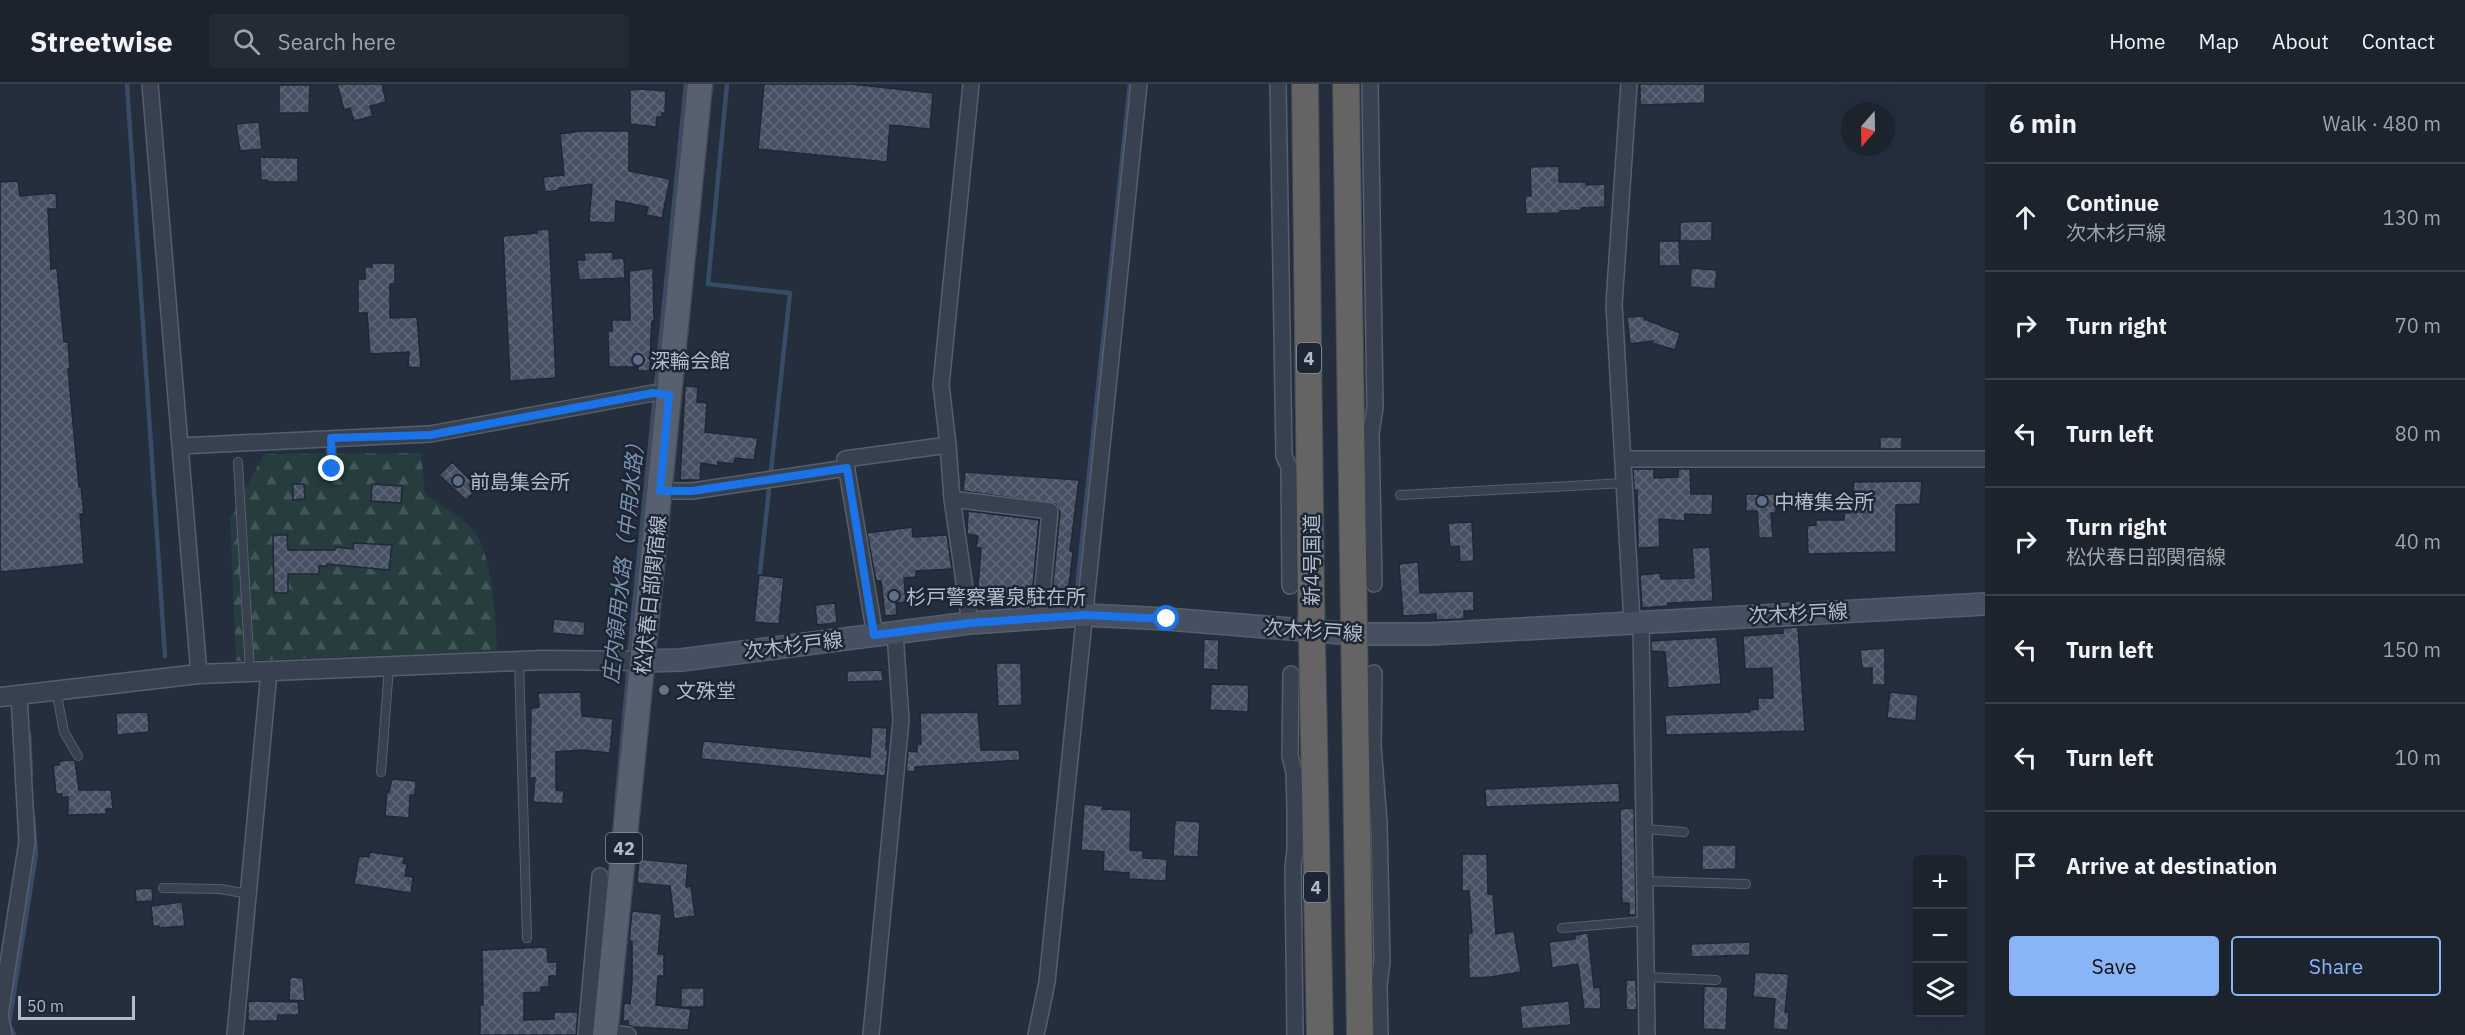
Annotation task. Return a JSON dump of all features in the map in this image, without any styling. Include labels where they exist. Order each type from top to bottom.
[{"type":"highway","name":"新4号国道","points":[[1305,84],[1301,506],[1312,631],[1320,1035]]},
{"type":"highway","name":"4","points":[[1346,84],[1361,458],[1354,634],[1370,1027]]},
{"type":"main road","name":"松伏春日部関宿線","points":[[606,1034],[598,1006],[644,661],[700,84]]},
{"type":"main road","name":"次木杉戸線","points":[[644,661],[681,660],[970,623],[1085,615],[1158,618],[1354,634],[1429,634],[1985,604]]},
{"type":"street","points":[[150,84],[199,674]]},
{"type":"street","points":[[970,623],[952,499],[941,385],[971,84]]},
{"type":"street","points":[[1036,1035],[1047,982],[1139,84]]},
{"type":"street","points":[[1278,84],[1284,456],[1301,506],[1290,586]]},
{"type":"street","points":[[1370,84],[1375,407],[1371,434],[1361,458],[1374,584]]},
{"type":"street","points":[[1629,84],[1614,304],[1636,622],[1644,829],[1647,1035]]},
{"type":"street","points":[[180,446],[430,435],[653,393],[669,395]]},
{"type":"street","points":[[871,1035],[901,720],[885,634],[845,459],[948,446]]},
{"type":"street","points":[[1624,459],[1985,459]]},
{"type":"street","points":[[660,491],[692,491],[847,468]]},
{"type":"street","points":[[952,499],[1050,511],[1040,617]]},
{"type":"street","points":[[0,697],[199,674],[519,661],[644,661]]},
{"type":"street","points":[[235,1035],[269,672]]},
{"type":"street","points":[[1370,1027],[1382,961],[1379,823],[1373,746],[1374,673]]},
{"type":"street","points":[[1291,674],[1290,756],[1294,771],[1295,807],[1293,867],[1295,1035]]},
{"type":"street","points":[[4,1035],[0,1015],[27,842],[19,695]]},
{"type":"street","points":[[598,1006],[600,876]]},
{"type":"lane","points":[[331,438],[332,469]]},
{"type":"lane","points":[[238,462],[250,672]]},
{"type":"lane","points":[[1400,495],[1625,483]]},
{"type":"lane","points":[[519,661],[527,938]]},
{"type":"lane","points":[[381,772],[389,667]]},
{"type":"lane","points":[[56,690],[64,732],[78,756]]},
{"type":"lane","points":[[1644,829],[1684,832]]},
{"type":"lane","points":[[1645,881],[1746,884]]},
{"type":"lane","points":[[163,888],[220,889],[249,894]]},
{"type":"lane","points":[[1562,928],[1645,921]]},
{"type":"lane","points":[[1646,977],[1716,980]]},
{"type":"green space","points":[[421,453],[425,494],[473,530],[485,554],[492,588],[497,651],[236,661],[230,518],[264,454]]},
{"type":"building","points":[[337,84],[382,84],[386,102],[370,106],[373,116],[354,121],[350,108],[344,110]]},
{"type":"building","points":[[764,84],[851,84],[933,93],[930,129],[890,125],[887,162],[758,149]]},
{"type":"building","points":[[1640,84],[1705,84],[1705,103],[1640,105]]},
{"type":"building","points":[[279,85],[310,85],[309,113],[279,113]]},
{"type":"building","points":[[630,90],[666,91],[665,113],[662,113],[662,117],[657,117],[656,127],[630,124]]},
{"type":"building","points":[[259,122],[262,149],[240,151],[236,124]]},
{"type":"building","points":[[581,131],[629,131],[629,171],[670,179],[662,218],[646,215],[648,207],[616,201],[615,223],[589,222],[592,184],[545,192],[543,177],[564,175],[560,134]]},
{"type":"building","points":[[260,157],[298,158],[298,182],[261,180]]},
{"type":"building","points":[[1559,166],[1559,182],[1586,182],[1586,185],[1605,184],[1605,207],[1581,208],[1581,210],[1560,211],[1560,213],[1526,214],[1525,196],[1531,196],[1530,167]]},
{"type":"building","points":[[18,181],[20,196],[56,193],[57,209],[48,209],[51,269],[57,268],[64,342],[68,342],[70,369],[68,369],[79,487],[81,487],[84,514],[80,514],[84,564],[0,572],[0,182]]},
{"type":"building","points":[[1712,221],[1712,241],[1680,241],[1680,222]]},
{"type":"building","points":[[549,229],[556,378],[510,381],[503,236],[537,233],[537,230]]},
{"type":"building","points":[[1659,241],[1679,241],[1680,266],[1659,266]]},
{"type":"building","points":[[613,252],[613,259],[624,258],[625,278],[579,280],[577,260],[585,260],[584,253]]},
{"type":"building","points":[[372,263],[395,263],[395,284],[390,284],[390,318],[417,317],[421,368],[408,367],[409,352],[370,354],[367,313],[358,313],[358,279],[365,279],[365,267],[372,267]]},
{"type":"building","points":[[653,268],[654,322],[652,321],[650,371],[638,371],[638,367],[609,367],[608,331],[612,331],[612,320],[630,320],[629,271]]},
{"type":"building","points":[[1691,268],[1717,270],[1715,289],[1690,287]]},
{"type":"building","points":[[1644,316],[1644,319],[1680,333],[1675,350],[1652,343],[1653,341],[1630,344],[1627,317]]},
{"type":"building","points":[[685,386],[698,387],[697,402],[707,403],[705,432],[758,438],[754,460],[735,458],[734,464],[718,462],[718,466],[701,463],[700,480],[680,480]]},
{"type":"building","points":[[1880,437],[1902,437],[1902,449],[1880,449]]},
{"type":"building","points":[[452,462],[472,482],[469,485],[475,491],[466,500],[439,475]]},
{"type":"building","points":[[1633,469],[1654,469],[1654,478],[1678,477],[1678,469],[1690,469],[1691,494],[1713,494],[1712,515],[1685,514],[1685,521],[1659,519],[1660,547],[1638,548],[1637,490],[1634,490]]},
{"type":"building","points":[[965,472],[1079,480],[1070,551],[1073,551],[1068,595],[1052,593],[1060,512],[1056,504],[963,491]]},
{"type":"building","points":[[627,476],[639,477],[637,497],[625,496]]},
{"type":"building","points":[[1922,481],[1920,504],[1896,505],[1896,552],[1808,554],[1807,526],[1816,525],[1816,520],[1844,520],[1844,513],[1850,513],[1854,482]]},
{"type":"building","points":[[293,484],[304,484],[305,499],[293,500]]},
{"type":"building","points":[[372,484],[402,486],[401,503],[371,501]]},
{"type":"building","points":[[1746,494],[1776,494],[1776,513],[1771,513],[1773,538],[1759,538],[1757,511],[1746,511]]},
{"type":"building","points":[[968,511],[1039,520],[1032,597],[1018,596],[1018,601],[977,599],[981,548],[976,547],[978,536],[967,534]]},
{"type":"building","points":[[1472,522],[1474,561],[1460,562],[1459,546],[1450,547],[1448,523]]},
{"type":"building","points":[[912,527],[913,537],[947,535],[952,569],[916,571],[916,577],[904,578],[906,602],[896,603],[897,615],[885,616],[881,581],[876,581],[867,533]]},
{"type":"building","points":[[273,535],[287,535],[288,550],[335,550],[335,547],[353,549],[354,543],[392,545],[389,570],[327,564],[327,566],[319,566],[319,574],[288,574],[288,593],[274,593]]},
{"type":"building","points":[[1710,547],[1713,601],[1668,603],[1668,606],[1642,608],[1640,575],[1660,573],[1661,579],[1694,578],[1692,548]]},
{"type":"building","points":[[1418,562],[1420,593],[1474,591],[1474,611],[1464,611],[1464,619],[1436,620],[1436,614],[1403,616],[1399,564]]},
{"type":"building","points":[[759,575],[784,578],[779,624],[754,622]]},
{"type":"building","points":[[835,603],[837,623],[817,625],[815,605]]},
{"type":"building","points":[[554,619],[585,622],[584,636],[552,633]]},
{"type":"building","points":[[1798,627],[1805,731],[1666,735],[1665,715],[1750,712],[1750,710],[1758,709],[1758,698],[1773,698],[1772,668],[1745,669],[1743,636],[1783,633],[1783,628]]},
{"type":"building","points":[[1717,637],[1721,684],[1668,688],[1665,652],[1651,651],[1651,641]]},
{"type":"building","points":[[1204,639],[1219,640],[1218,670],[1203,669]]},
{"type":"building","points":[[1885,648],[1885,685],[1872,685],[1872,668],[1862,668],[1860,650]]},
{"type":"building","points":[[996,663],[1021,663],[1022,705],[998,706]]},
{"type":"building","points":[[882,670],[883,681],[847,682],[847,671]]},
{"type":"building","points":[[1211,684],[1249,685],[1248,712],[1210,710]]},
{"type":"building","points":[[581,692],[582,716],[613,719],[610,753],[582,750],[556,752],[556,790],[564,791],[563,804],[533,802],[535,778],[530,778],[531,708],[539,707],[538,693]]},
{"type":"building","points":[[1890,692],[1918,695],[1916,721],[1887,718]]},
{"type":"building","points":[[148,712],[149,732],[117,735],[116,713]]},
{"type":"building","points":[[978,712],[981,750],[1019,750],[1020,760],[915,767],[915,772],[906,771],[908,751],[917,752],[917,744],[921,744],[920,713]]},
{"type":"building","points":[[872,727],[887,728],[886,749],[888,749],[885,776],[701,759],[703,741],[870,757]]},
{"type":"building","points":[[73,760],[79,790],[111,790],[113,809],[106,809],[106,814],[68,815],[68,797],[56,794],[53,765],[59,765],[59,761]]},
{"type":"building","points":[[392,779],[416,781],[415,795],[410,795],[409,818],[385,816],[387,791],[389,792]]},
{"type":"building","points":[[1619,783],[1620,802],[1486,807],[1485,789]]},
{"type":"building","points":[[1084,804],[1103,806],[1102,809],[1131,810],[1130,850],[1143,851],[1143,858],[1167,859],[1166,881],[1129,879],[1129,873],[1103,871],[1104,852],[1081,850]]},
{"type":"building","points":[[1634,808],[1636,915],[1629,915],[1629,903],[1622,903],[1620,809]]},
{"type":"building","points":[[1175,820],[1200,822],[1198,857],[1173,856]]},
{"type":"building","points":[[1702,845],[1736,845],[1736,869],[1702,870]]},
{"type":"building","points":[[370,852],[404,857],[403,863],[407,864],[405,876],[413,877],[411,893],[354,884],[359,856],[369,857]]},
{"type":"building","points":[[1462,854],[1487,854],[1488,894],[1493,894],[1496,934],[1514,931],[1521,972],[1469,978],[1468,933],[1472,933],[1469,891],[1462,891]]},
{"type":"building","points":[[639,859],[688,864],[686,887],[691,886],[695,916],[674,919],[670,886],[637,883]]},
{"type":"building","points":[[152,888],[153,901],[136,902],[135,889]]},
{"type":"building","points":[[182,902],[185,926],[159,928],[159,926],[153,926],[151,906]]},
{"type":"building","points":[[632,911],[662,914],[658,954],[664,954],[664,976],[658,976],[656,1005],[691,1009],[688,1030],[633,1027],[628,1025],[628,1021],[623,1021],[624,1003],[630,1004],[632,981],[632,941],[629,941]]},
{"type":"building","points":[[1588,933],[1594,988],[1600,987],[1601,1009],[1584,1009],[1578,964],[1552,968],[1549,942],[1575,939],[1575,935]]},
{"type":"building","points":[[1750,942],[1750,955],[1691,957],[1691,944]]},
{"type":"building","points":[[547,947],[548,962],[557,962],[557,976],[549,976],[549,987],[541,987],[541,992],[524,993],[524,1020],[554,1019],[554,1012],[578,1012],[576,1035],[480,1035],[480,1005],[483,1005],[482,950]]},
{"type":"building","points":[[1755,972],[1789,974],[1785,1012],[1789,1012],[1788,1030],[1773,1029],[1775,999],[1753,997]]},
{"type":"building","points":[[290,977],[303,978],[305,1001],[289,1000]]},
{"type":"building","points":[[1626,980],[1636,980],[1637,1010],[1626,1010]]},
{"type":"building","points":[[1704,986],[1728,987],[1726,1030],[1703,1029]]},
{"type":"building","points":[[681,988],[704,988],[704,1007],[681,1007]]},
{"type":"building","points":[[248,1001],[298,1002],[299,1015],[278,1015],[277,1021],[248,1021]]},
{"type":"building","points":[[1569,1001],[1571,1025],[1522,1029],[1520,1006]]},
{"type":"waterway","points":[[127,84],[165,656]]},
{"type":"waterway","name":"庄内領用水路（中用水路）","points":[[629,656],[686,84]]},
{"type":"waterway","points":[[727,84],[708,284],[790,293],[760,573]]},
{"type":"waterway","points":[[1076,598],[1130,84]]},
{"type":"waterway","name":"庄内領用水路（中用水路）","points":[[616,808],[629,664]]},
{"type":"waterway","points":[[29,733],[31,775]]},
{"type":"waterway","points":[[14,1035],[9,1024],[36,854],[33,816]]},
{"type":"place","name":"深輪会館","points":[[638,360]]},
{"type":"place","name":"前島集会所","points":[[458,481]]},
{"type":"place","name":"中椿集会所","points":[[1762,501]]},
{"type":"place","name":"杉戸警察署泉駐在所","points":[[894,596]]},
{"type":"place","name":"文殊堂","points":[[664,690]]},
{"type":"route","points":[[332,469],[331,438],[430,435],[653,393],[669,395],[660,491],[692,491],[847,468],[874,635],[1040,617],[1085,615],[1167,619]]}]
